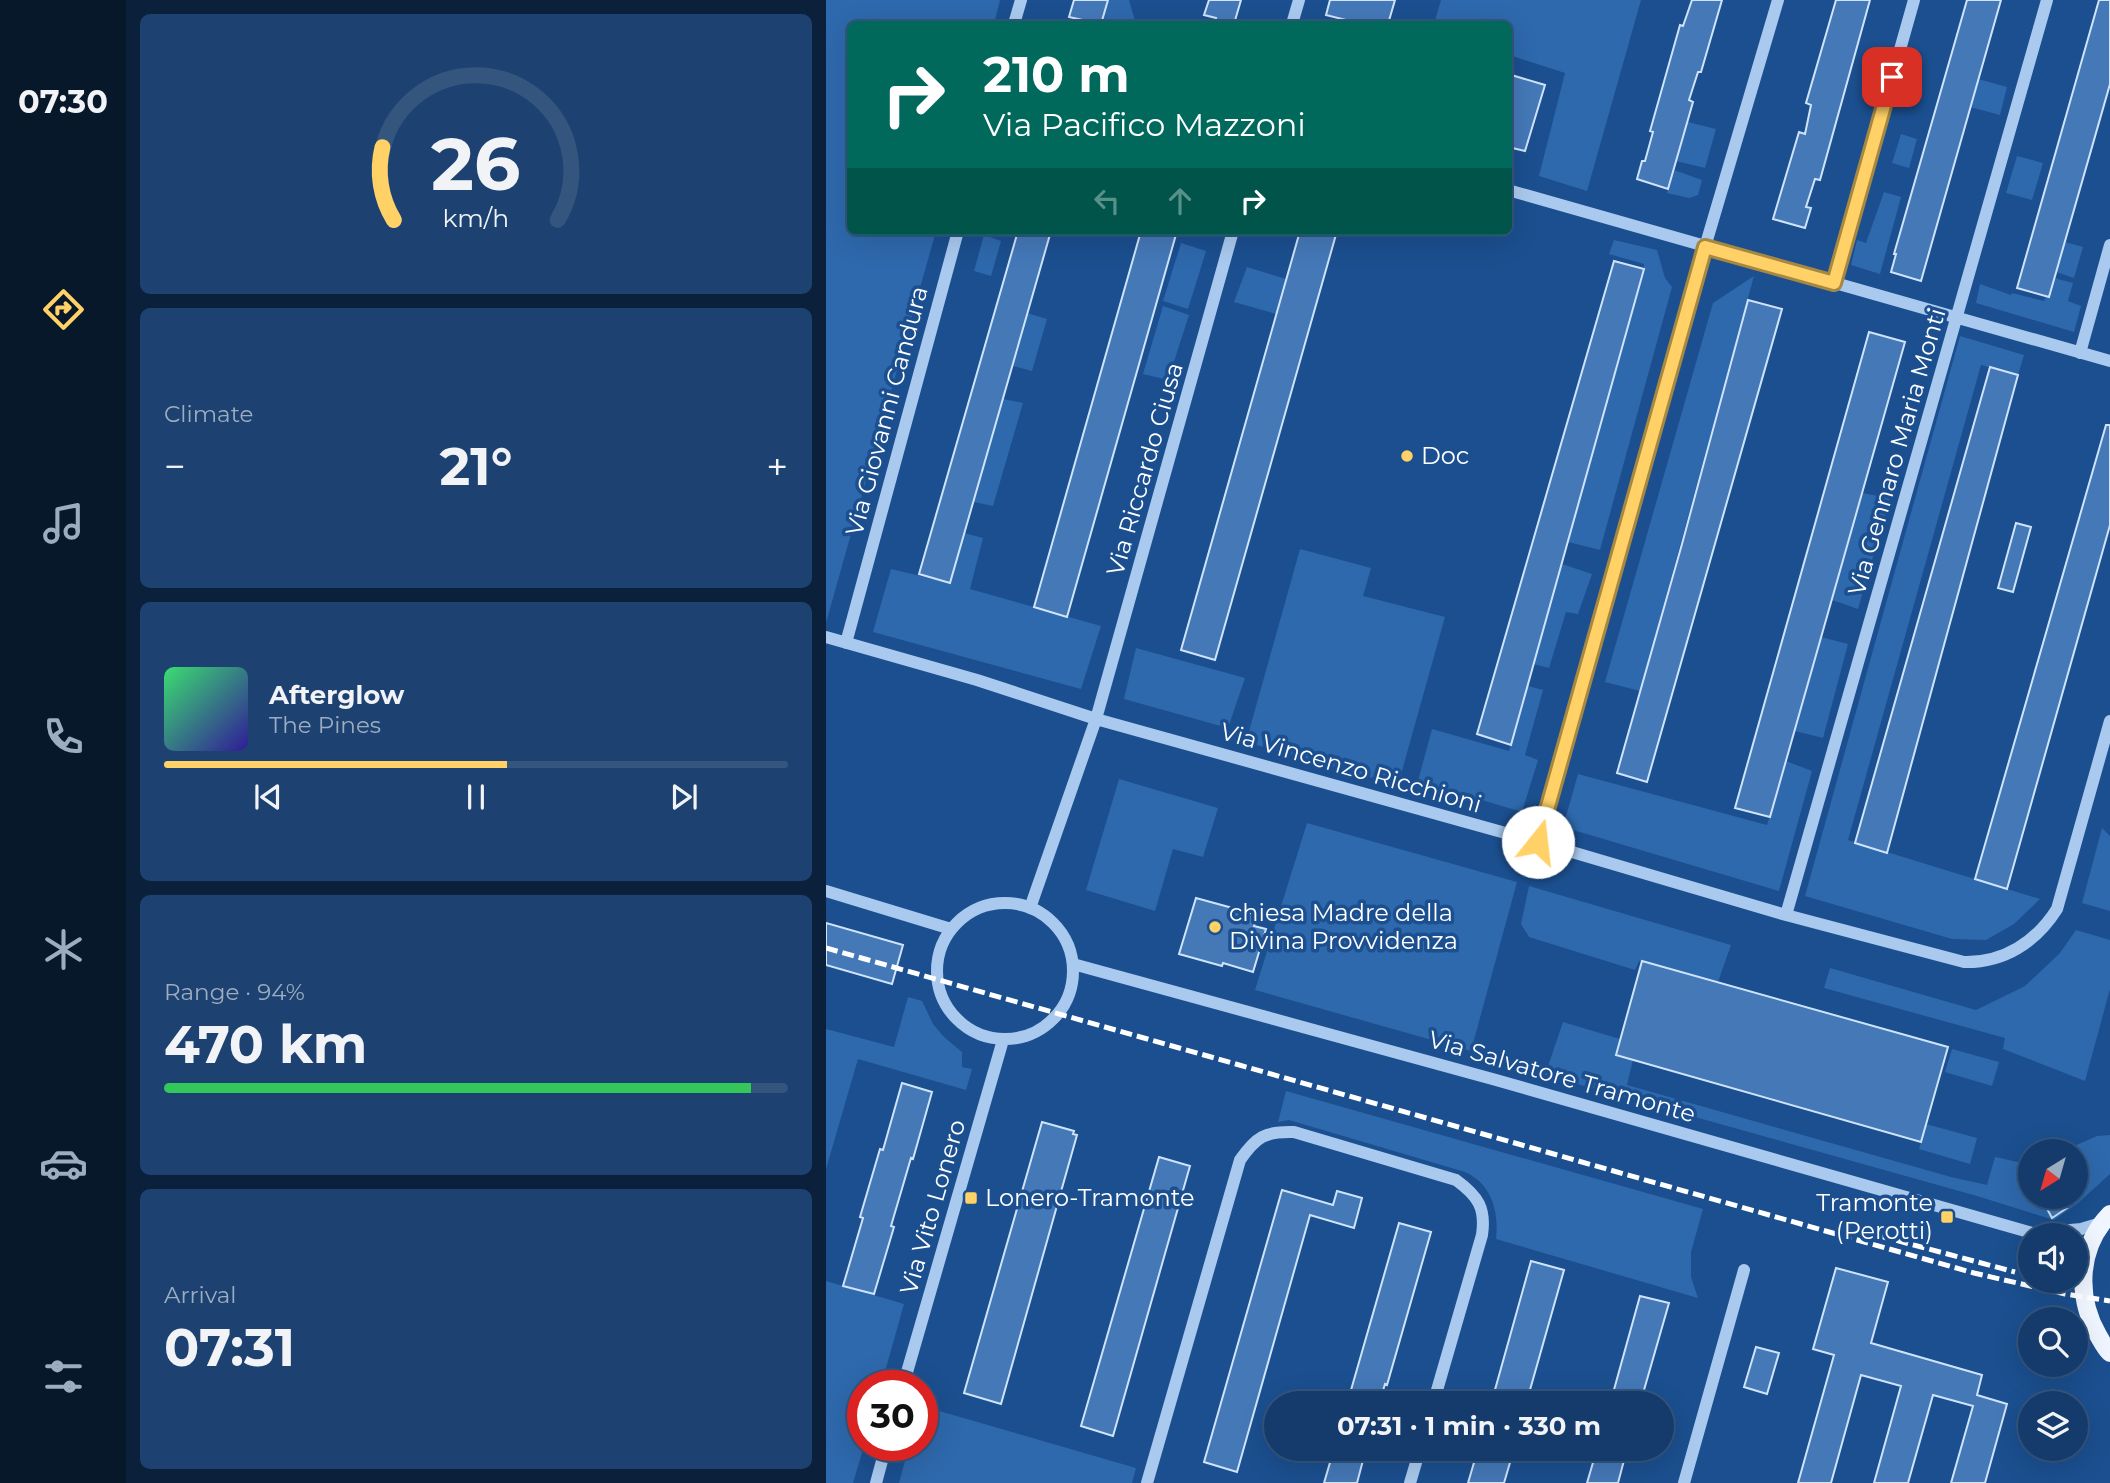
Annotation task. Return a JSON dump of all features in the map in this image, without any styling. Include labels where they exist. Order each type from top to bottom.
[{"type":"main road","points":[[2088,1252],[2105,1219]]},
{"type":"main road","points":[[2084,1293],[2089,1319],[2110,1353]]},
{"type":"street","points":[[1015,21],[1021,0]]},
{"type":"street","points":[[1293,21],[1299,0]]},
{"type":"street","points":[[1538,842],[1705,247],[1778,0]]},
{"type":"street","points":[[1834,283],[1914,0]]},
{"type":"street","name":"Via Gennaro Maria Monti","points":[[1786,915],[2047,0]]},
{"type":"street","points":[[1512,191],[2110,361]]},
{"type":"street","name":"Via Giovanni Candura","points":[[846,643],[957,235]]},
{"type":"street","name":"Via Riccardo Ciusa","points":[[1030,908],[1097,719],[1232,235]]},
{"type":"street","points":[[2080,353],[2110,245]]},
{"type":"street","name":"Via Vincenzo Ricchioni","points":[[826,637],[977,680],[1097,719],[1538,842],[1786,915],[1946,959],[1981,962],[1998,958],[2026,943],[2046,926],[2057,909],[2110,721]]},
{"type":"street","points":[[826,891],[951,929]]},
{"type":"street","points":[[1009,903],[1030,908],[1046,917],[1060,930],[1069,946],[1073,964],[1070,992],[1054,1018],[1039,1030],[1020,1038],[1003,1040],[980,1034],[962,1024],[948,1008],[939,989],[937,968],[941,947],[951,929],[967,914],[987,905],[1009,903]]},
{"type":"street","name":"Via Salvatore Tramonte","points":[[1073,964],[2018,1228]]},
{"type":"street","name":"Via Vito Lonero","points":[[908,1370],[1003,1040]]},
{"type":"street","points":[[1147,1483],[1240,1160],[1250,1145],[1264,1135],[1294,1132],[1456,1180],[1470,1190],[1480,1204],[1484,1220],[1482,1235],[1437,1391]]},
{"type":"street","points":[[2088,1226],[2105,1219]]},
{"type":"street","points":[[1684,1483],[1744,1270]]},
{"type":"street","points":[[876,1483],[882,1461]]},
{"type":"street","points":[[1410,1483],[1416,1461]]},
{"type":"shaded area","points":[[826,0],[1000,0],[995,21],[847,21],[847,235],[935,235],[826,623]]},
{"type":"shaded area","points":[[1108,0],[1129,0],[1135,21],[1102,21]]},
{"type":"shaded area","points":[[1441,0],[1641,0],[1587,191],[1539,176],[1565,73],[1512,56],[1512,21],[1435,21]]},
{"type":"shaded area","points":[[1978,79],[2007,87],[2000,115],[1970,107]]},
{"type":"shaded area","points":[[1688,122],[1716,129],[1705,168],[1676,161]]},
{"type":"shaded area","points":[[1901,134],[1917,139],[1909,168],[1892,163]]},
{"type":"shaded area","points":[[2017,156],[2043,163],[2032,200],[2006,193]]},
{"type":"shaded area","points":[[1674,170],[1702,180],[1698,195],[1689,198],[1667,193]]},
{"type":"shaded area","points":[[1884,192],[1901,197],[1880,274],[1851,265],[1857,240],[1866,243]]},
{"type":"shaded area","points":[[984,235],[1001,241],[991,276],[974,271]]},
{"type":"shaded area","points":[[1614,240],[1657,250],[1665,278],[1672,287],[1600,550],[1568,542],[1644,269],[1644,264],[1609,254]]},
{"type":"shaded area","points":[[2065,242],[2083,247],[2074,278],[2056,272]]},
{"type":"shaded area","points":[[1181,243],[1206,251],[1188,309],[1163,301]]},
{"type":"shaded area","points":[[1247,267],[1286,279],[1276,314],[1234,302]]},
{"type":"shaded area","points":[[1754,276],[1640,691],[1605,682],[1713,303]]},
{"type":"shaded area","points":[[2054,278],[2073,283],[2068,301],[2081,306],[2074,332],[1976,303],[1980,284],[2011,295],[2012,293],[2044,301],[2046,296],[2049,297]]},
{"type":"shaded area","points":[[1163,306],[1189,315],[1168,380],[1143,374]]},
{"type":"shaded area","points":[[1027,313],[1047,319],[1032,371],[1013,366]]},
{"type":"shaded area","points":[[1960,336],[2024,355],[2018,375],[1981,365],[1848,840],[2040,899],[2014,924],[1986,940],[1952,939],[1805,896]]},
{"type":"shaded area","points":[[1003,399],[1023,403],[993,506],[974,502]]},
{"type":"shaded area","points":[[1862,493],[1890,498],[1858,609],[1832,600]]},
{"type":"shaded area","points":[[964,533],[983,538],[970,589],[1101,626],[1081,689],[873,632],[891,569],[950,583]]},
{"type":"shaded area","points":[[1300,549],[1371,568],[1363,596],[1445,617],[1398,785],[1246,742]]},
{"type":"shaded area","points":[[1562,564],[1592,574],[1578,614],[1566,612],[1549,668],[1533,664]]},
{"type":"shaded area","points":[[1821,637],[1848,644],[1823,738],[1795,731]]},
{"type":"shaded area","points":[[1136,648],[1245,678],[1228,728],[1124,699]]},
{"type":"shaded area","points":[[1528,686],[1543,690],[1525,755],[1538,760],[1522,812],[1418,781],[1432,729],[1509,751]]},
{"type":"shaded area","points":[[1786,761],[1812,771],[1779,891],[1563,827],[1578,774],[1767,825]]},
{"type":"shaded area","points":[[1119,779],[1218,808],[1203,857],[1173,849],[1155,911],[1086,890]]},
{"type":"shaded area","points":[[1307,823],[1517,882],[1471,1051],[1255,990]]},
{"type":"shaded area","points":[[2102,828],[2110,836],[2110,911],[2082,903]]},
{"type":"shaded area","points":[[1529,886],[1731,945],[1718,982],[1639,961],[1635,970],[1529,937],[1521,924]]},
{"type":"shaded area","points":[[2076,930],[2110,940],[2110,989],[2085,1081],[2003,1049],[2005,1038],[1824,988],[1830,968],[1976,1010],[2025,986],[2060,953]]},
{"type":"shaded area","points":[[908,997],[922,1001],[933,1024],[962,1052],[962,1067],[972,1069],[966,1090],[858,1059],[826,1169],[826,1029],[894,1047]]},
{"type":"shaded area","points":[[1563,1022],[1620,1039],[1616,1055],[1633,1060],[1627,1085],[1987,1185],[1995,1157],[2018,1162],[2018,1209],[1977,1196],[1545,1075]]},
{"type":"shaded area","points":[[1952,1049],[1999,1062],[1992,1086],[1945,1072]]},
{"type":"shaded area","points":[[1286,1091],[1703,1209],[1691,1252],[1691,1277],[1698,1298],[1496,1239],[1492,1200],[1474,1177],[1465,1172],[1289,1120],[1278,1122]]},
{"type":"shaded area","points":[[1926,1124],[1977,1138],[1970,1164],[1919,1149]]},
{"type":"shaded area","points":[[2110,1135],[2110,1174],[2088,1194],[2088,1140]]},
{"type":"shaded area","points":[[2019,1209],[2070,1209],[2054,1220]]},
{"type":"shaded area","points":[[826,1281],[904,1304],[885,1370],[847,1370],[847,1461],[860,1461],[853,1483],[826,1483]]},
{"type":"shaded area","points":[[938,1411],[1136,1468],[1132,1483],[899,1483],[905,1461],[938,1461]]},
{"type":"building","points":[[1074,0],[1108,0],[1102,21],[1069,17]]},
{"type":"building","points":[[1209,0],[1241,0],[1235,21],[1215,21],[1216,18],[1204,15]]},
{"type":"building","points":[[1330,0],[1395,0],[1389,21],[1350,21],[1326,15]]},
{"type":"building","points":[[1692,0],[1722,0],[1701,72],[1698,72],[1689,100],[1693,102],[1668,189],[1637,179],[1642,161],[1645,161],[1653,132],[1650,131],[1680,25],[1683,26]]},
{"type":"building","points":[[1836,0],[1870,0],[1820,180],[1815,179],[1806,207],[1811,208],[1805,228],[1773,219],[1799,132],[1805,134],[1811,105],[1806,103]]},
{"type":"building","points":[[1967,0],[2001,0],[1921,281],[1891,272]]},
{"type":"building","points":[[2099,0],[2110,0],[2110,84],[2049,297],[2017,288]]},
{"type":"building","points":[[1512,75],[1545,85],[1525,151],[1512,148]]},
{"type":"building","points":[[1017,235],[1050,235],[950,583],[919,574]]},
{"type":"building","points":[[1140,235],[1176,235],[1067,617],[1034,607]]},
{"type":"building","points":[[1299,235],[1336,235],[1215,660],[1181,650]]},
{"type":"building","points":[[1614,261],[1644,269],[1511,745],[1477,734]]},
{"type":"building","points":[[1748,300],[1782,309],[1647,782],[1617,773]]},
{"type":"building","points":[[1869,332],[1905,342],[1770,817],[1735,808]]},
{"type":"building","points":[[1990,367],[2018,375],[1887,853],[1855,843]]},
{"type":"building","points":[[2106,425],[2110,425],[2110,525],[2007,889],[1975,879]]},
{"type":"building","points":[[2016,523],[2031,527],[2013,592],[1998,588]]},
{"type":"building","name":"chiesa Madre della Divina Provvidenza","points":[[1196,898],[1258,915],[1254,926],[1266,929],[1253,972],[1179,954]]},
{"type":"building","points":[[826,923],[903,945],[892,984],[826,965]]},
{"type":"building","points":[[1642,961],[1948,1047],[1921,1142],[1616,1055]]},
{"type":"building","points":[[902,1083],[932,1092],[891,1226],[894,1227],[874,1294],[843,1286],[863,1218],[860,1217]]},
{"type":"building","points":[[1042,1122],[1074,1131],[1073,1134],[1077,1135],[1001,1404],[964,1393]]},
{"type":"building","points":[[1159,1157],[1190,1166],[1113,1436],[1081,1426]]},
{"type":"building","points":[[1282,1190],[1333,1205],[1337,1191],[1362,1198],[1354,1228],[1310,1215],[1237,1472],[1204,1462]]},
{"type":"building","points":[[2047,1209],[2066,1209],[2052,1218]]},
{"type":"building","points":[[1399,1223],[1431,1232],[1387,1385],[1385,1384],[1383,1391],[1351,1391]]},
{"type":"building","points":[[1531,1261],[1564,1270],[1530,1391],[1495,1391]]},
{"type":"building","points":[[1836,1268],[1888,1282],[1871,1343],[1982,1375],[1977,1395],[2007,1404],[1985,1483],[1951,1483],[1973,1406],[1933,1395],[1908,1483],[1874,1483],[1901,1386],[1861,1375],[1831,1483],[1798,1483],[1834,1355],[1813,1349]]},
{"type":"building","points":[[1640,1296],[1669,1303],[1644,1391],[1614,1391]]},
{"type":"building","points":[[1756,1347],[1779,1353],[1767,1394],[1744,1387]]},
{"type":"building","points":[[1330,1461],[1363,1461],[1357,1483],[1324,1483]]},
{"type":"building","points":[[1474,1461],[1510,1461],[1504,1483],[1468,1483]]},
{"type":"building","points":[[1593,1461],[1624,1461],[1618,1483],[1587,1483]]},
{"type":"railway","points":[[826,948],[1974,1273],[2065,1294],[2110,1301]]},
{"type":"railway","points":[[1880,1236],[2015,1272]]},
{"type":"place","name":"Doc","points":[[1407,456]]},
{"type":"place","name":"chiesa Madre della Divina Provvidenza","points":[[1215,927]]},
{"type":"place","name":"Lonero-Tramonte","points":[[971,1198]]},
{"type":"place","name":"Tramonte (Perotti)","points":[[1947,1217]]},
{"type":"route","points":[[1538,842],[1705,247],[1834,283],[1892,77]]}]
